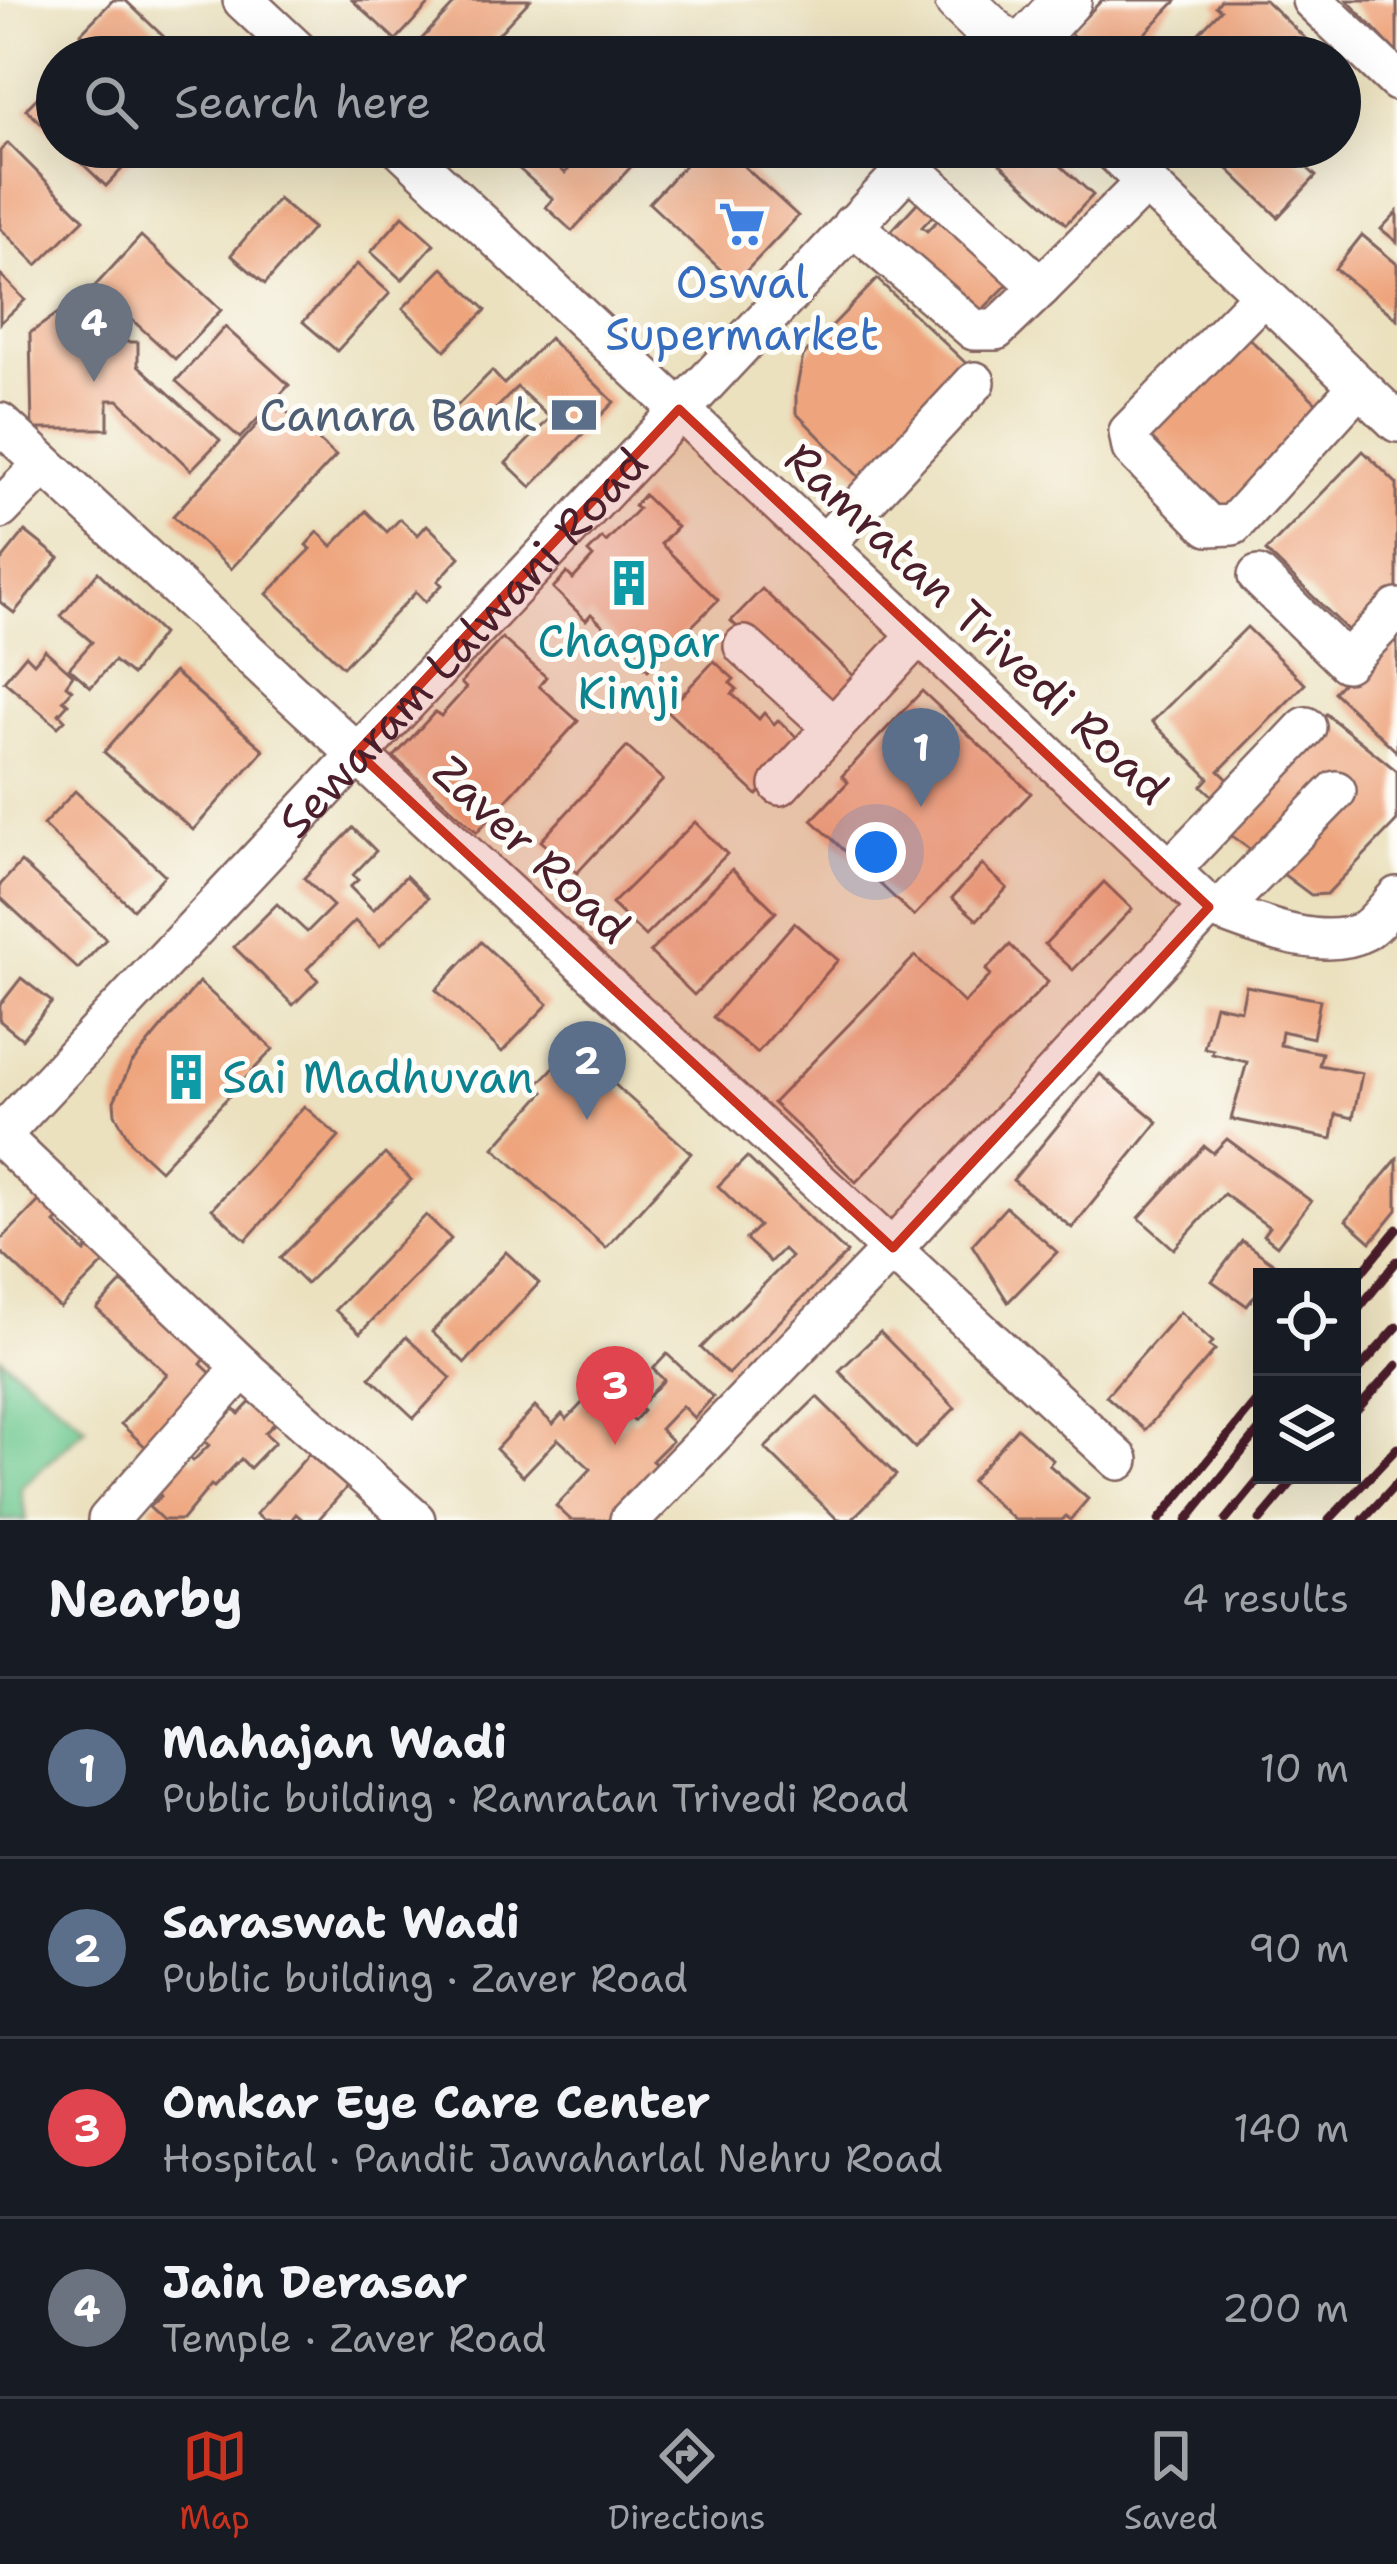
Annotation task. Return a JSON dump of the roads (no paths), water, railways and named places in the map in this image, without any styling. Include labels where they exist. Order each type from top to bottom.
[{"type":"main road","points":[[958,0],[995,36]]},
{"type":"main road","points":[[1034,36],[1067,0]]},
{"type":"street","points":[[243,0],[282,36]]},
{"type":"street","points":[[1312,0],[1350,36]]},
{"type":"street","points":[[1361,47],[1397,81]]},
{"type":"street","name":"Ramratan Trivedi Road","points":[[422,168],[1214,909]]},
{"type":"street","name":"Sewaram Lalwani Road","points":[[0,1136],[907,168]]},
{"type":"street","points":[[928,168],[1041,287]]},
{"type":"street","points":[[1129,168],[1397,422]]},
{"type":"street","points":[[852,225],[974,330],[996,330],[1144,183]]},
{"type":"street","points":[[1263,295],[1129,432],[1132,448],[1210,526],[1233,525],[1359,386]]},
{"type":"street","points":[[824,545],[975,382]]},
{"type":"street","name":"Zaver Road","points":[[0,423],[1119,1460]]},
{"type":"street","points":[[0,509],[44,464]]},
{"type":"street","points":[[1258,576],[1346,662],[1397,609]]},
{"type":"street","points":[[780,785],[919,634]]},
{"type":"street","points":[[744,646],[833,727]]},
{"type":"street","points":[[1169,870],[1306,727]]},
{"type":"street","points":[[630,1520],[1214,909],[1336,791]]},
{"type":"street","points":[[1214,909],[1268,929],[1337,940],[1366,930],[1397,898]]},
{"type":"street","points":[[0,1136],[243,1367],[415,1520]]},
{"type":"street","points":[[108,1520],[243,1367]]},
{"type":"railway","points":[[1361,1273],[1397,1229]]},
{"type":"railway","points":[[1361,1306],[1397,1261]]},
{"type":"railway","points":[[1353,1376],[1397,1327]]},
{"type":"railway","points":[[1361,1405],[1397,1365]]},
{"type":"railway","points":[[1159,1520],[1253,1405]]},
{"type":"railway","points":[[1187,1520],[1253,1438]]},
{"type":"railway","points":[[1329,1520],[1397,1448]]},
{"type":"railway","points":[[1363,1520],[1397,1483]]},
{"type":"railway","points":[[1226,1520],[1256,1484]]},
{"type":"railway","points":[[1260,1520],[1290,1484]]},
{"type":"place","name":"Oswal Supermarket","points":[[742,224]]},
{"type":"place","name":"Jain Derasar","points":[[94,382]]},
{"type":"place","name":"Canara Bank","points":[[574,415]]},
{"type":"place","name":"Chagpar Kimji","points":[[629,583]]},
{"type":"place","name":"Mahajan Wadi","points":[[921,807]]},
{"type":"place","name":"Sai Madhuvan","points":[[186,1077]]},
{"type":"place","name":"Saraswat Wadi","points":[[587,1120]]},
{"type":"place","name":"Omkar Eye Care Center","points":[[615,1445]]}]
